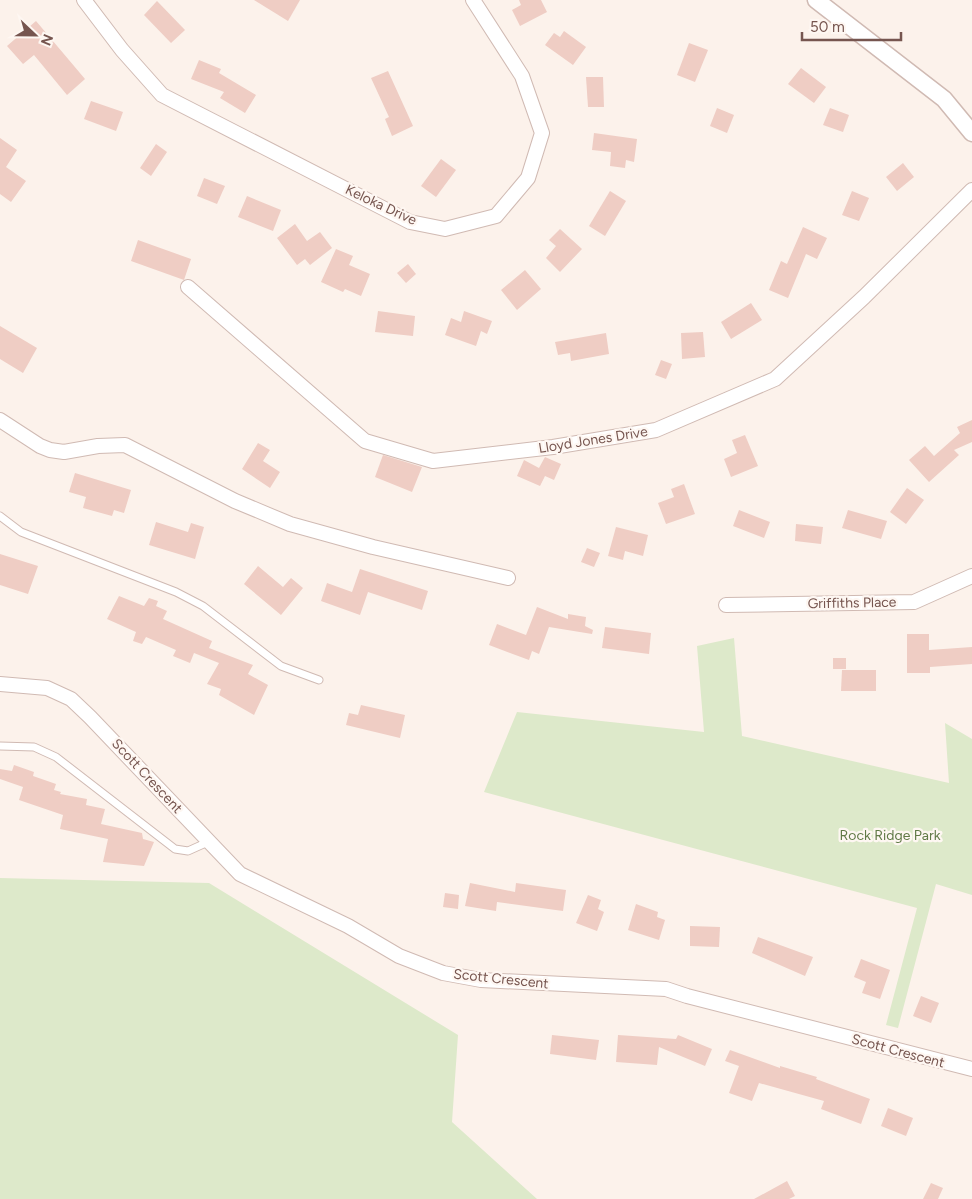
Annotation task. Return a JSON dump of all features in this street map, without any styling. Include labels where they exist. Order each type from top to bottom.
[{"type":"street","name":"Keloka Drive","points":[[84,0],[122,50],[162,95],[410,222],[445,229],[496,216],[528,178],[542,133],[522,76],[473,0]]},
{"type":"street","points":[[819,1],[944,99],[972,133]]},
{"type":"street","name":"Lloyd Jones Drive","points":[[188,287],[365,441],[434,461],[553,447],[656,430],[775,379],[864,297],[972,190]]},
{"type":"street","points":[[0,420],[40,446],[50,450],[64,452],[98,446],[124,445],[235,501],[290,524],[374,547],[508,578]]},
{"type":"street","name":"Griffiths Place","points":[[726,605],[914,602],[972,576]]},
{"type":"street","name":"Scott Crescent","points":[[0,684],[47,688],[71,699],[240,874],[348,926],[399,956],[444,973],[481,980],[531,984],[666,989],[972,1070]]},
{"type":"lane","points":[[0,516],[21,532],[176,592],[203,606],[280,666],[319,680]]},
{"type":"lane","points":[[0,746],[34,747],[56,757],[175,849],[188,851],[208,842]]},
{"type":"green space","name":"Rock Ridge Park","points":[[734,638],[742,736],[949,783],[945,723],[972,739],[972,895],[936,884],[898,1028],[886,1025],[917,908],[484,792],[517,712],[704,732],[697,646]]},
{"type":"green space","points":[[0,878],[209,883],[458,1035],[452,1122],[537,1199],[0,1199]]},
{"type":"building","points":[[254,0],[300,0],[288,21]]},
{"type":"building","points":[[519,0],[541,0],[547,12],[520,26],[512,10],[521,5]]},
{"type":"building","points":[[157,1],[185,30],[171,43],[144,15]]},
{"type":"building","points":[[36,21],[85,79],[67,95],[34,55],[23,64],[7,46]]},
{"type":"building","points":[[564,31],[586,47],[573,65],[545,45],[554,33],[560,37]]},
{"type":"building","points":[[689,43],[708,50],[695,82],[677,75]]},
{"type":"building","points":[[199,60],[221,69],[219,73],[256,95],[245,113],[220,98],[224,92],[191,79]]},
{"type":"building","points":[[801,68],[826,87],[814,103],[788,84]]},
{"type":"building","points":[[388,71],[413,126],[392,136],[385,119],[389,117],[371,78]]},
{"type":"building","points":[[586,77],[603,77],[604,107],[588,107]]},
{"type":"building","points":[[91,101],[123,112],[116,131],[84,119]]},
{"type":"building","points":[[717,108],[734,115],[727,133],[710,126]]},
{"type":"building","points":[[830,108],[849,115],[843,132],[823,125]]},
{"type":"building","points":[[594,133],[637,139],[634,162],[626,160],[625,168],[610,166],[611,152],[592,150]]},
{"type":"building","points":[[0,138],[17,150],[6,167],[26,181],[11,202],[0,194]]},
{"type":"building","points":[[156,144],[167,152],[151,176],[140,168]]},
{"type":"building","points":[[441,159],[456,170],[436,197],[421,186]]},
{"type":"building","points":[[903,163],[914,177],[897,191],[886,177]]},
{"type":"building","points":[[204,178],[225,186],[217,204],[197,196]]},
{"type":"building","points":[[610,191],[626,201],[605,236],[589,226]]},
{"type":"building","points":[[852,191],[869,198],[859,221],[842,215]]},
{"type":"building","points":[[247,196],[281,210],[273,231],[238,217]]},
{"type":"building","points":[[295,224],[307,241],[320,232],[332,248],[310,265],[305,259],[297,265],[277,238]]},
{"type":"building","points":[[803,227],[827,238],[817,259],[806,254],[788,298],[769,290],[781,261],[787,264]]},
{"type":"building","points":[[560,229],[582,249],[560,272],[546,258],[556,246],[549,240]]},
{"type":"building","points":[[138,240],[191,259],[184,280],[131,261]]},
{"type":"building","points":[[336,249],[353,256],[349,265],[370,274],[361,296],[345,289],[343,292],[321,282]]},
{"type":"building","points":[[408,264],[416,274],[406,283],[397,273]]},
{"type":"building","points":[[525,270],[541,289],[517,310],[501,290]]},
{"type":"building","points":[[751,303],[762,320],[731,339],[721,322]]},
{"type":"building","points":[[378,311],[415,316],[413,336],[375,332]]},
{"type":"building","points":[[464,311],[492,321],[487,334],[481,331],[476,346],[445,335],[451,318],[461,322]]},
{"type":"building","points":[[0,326],[37,348],[23,373],[0,359]]},
{"type":"building","points":[[703,332],[705,357],[682,359],[681,333]]},
{"type":"building","points":[[606,333],[609,354],[571,361],[570,353],[558,355],[555,342]]},
{"type":"building","points":[[661,360],[672,364],[666,379],[655,375]]},
{"type":"building","points":[[972,420],[972,442],[954,450],[959,455],[929,482],[909,460],[925,446],[934,456],[960,433],[957,427]]},
{"type":"building","points":[[745,435],[758,466],[731,477],[724,459],[737,453],[732,440]]},
{"type":"building","points":[[258,443],[270,450],[263,461],[280,472],[270,488],[242,469]]},
{"type":"building","points":[[383,455],[422,467],[412,492],[375,477]]},
{"type":"building","points":[[545,457],[561,464],[554,480],[545,476],[540,486],[517,476],[524,460],[539,468]]},
{"type":"building","points":[[75,473],[131,490],[124,513],[114,510],[112,516],[83,508],[86,497],[69,492]]},
{"type":"building","points":[[684,484],[695,514],[666,524],[658,503],[674,497],[671,489]]},
{"type":"building","points":[[907,488],[924,500],[906,524],[890,512]]},
{"type":"building","points":[[739,510],[770,522],[764,538],[733,526]]},
{"type":"building","points":[[848,510],[887,521],[881,539],[842,528]]},
{"type":"building","points":[[156,522],[188,532],[191,523],[204,527],[195,559],[149,545]]},
{"type":"building","points":[[796,524],[823,527],[821,544],[795,541]]},
{"type":"building","points":[[616,527],[648,535],[643,556],[625,551],[623,560],[608,556]]},
{"type":"building","points":[[587,548],[600,553],[594,567],[581,562]]},
{"type":"building","points":[[0,554],[38,566],[28,594],[0,585]]},
{"type":"building","points":[[258,566],[283,587],[291,578],[303,588],[281,615],[244,584]]},
{"type":"building","points":[[360,569],[428,591],[422,610],[368,592],[360,615],[321,601],[327,583],[352,592]]},
{"type":"building","points":[[119,596],[144,606],[149,598],[158,601],[156,606],[167,611],[163,619],[212,641],[209,648],[253,665],[248,674],[268,685],[254,715],[219,695],[221,689],[207,684],[219,663],[194,653],[190,663],[173,656],[176,650],[146,637],[142,644],[133,641],[136,632],[107,619]]},
{"type":"building","points":[[537,607],[568,619],[568,614],[586,617],[585,626],[593,630],[592,634],[549,627],[539,654],[532,651],[529,660],[489,645],[497,624],[526,635]]},
{"type":"building","points":[[605,627],[651,633],[649,654],[602,648]]},
{"type":"building","points":[[907,634],[929,634],[929,650],[972,647],[972,664],[930,667],[930,673],[907,673]]},
{"type":"building","points":[[833,658],[846,658],[846,669],[833,669]]},
{"type":"building","points":[[842,670],[876,670],[876,691],[841,691]]},
{"type":"building","points":[[361,705],[405,715],[400,738],[346,725],[349,713],[358,715]]},
{"type":"building","points":[[14,765],[34,772],[33,776],[56,784],[54,790],[61,792],[60,794],[87,799],[86,805],[105,809],[101,824],[142,833],[143,839],[154,842],[144,866],[103,862],[108,839],[60,829],[63,815],[19,800],[23,787],[0,779],[0,769],[12,771]]},
{"type":"building","points":[[470,883],[515,892],[516,883],[566,890],[563,911],[497,902],[496,911],[465,906]]},
{"type":"building","points":[[445,893],[459,895],[458,909],[443,907]]},
{"type":"building","points":[[588,895],[601,900],[598,909],[604,912],[597,931],[576,923]]},
{"type":"building","points":[[636,904],[658,912],[657,917],[665,920],[659,940],[628,930]]},
{"type":"building","points":[[690,926],[720,927],[719,947],[690,946]]},
{"type":"building","points":[[758,937],[813,957],[805,976],[752,953]]},
{"type":"building","points":[[861,959],[890,970],[880,999],[862,993],[866,982],[854,977]]},
{"type":"building","points":[[921,996],[939,1003],[931,1023],[913,1016]]},
{"type":"building","points":[[552,1035],[599,1040],[596,1060],[550,1054]]},
{"type":"building","points":[[618,1035],[676,1039],[678,1035],[712,1049],[705,1066],[659,1047],[657,1065],[616,1062]]},
{"type":"building","points":[[730,1050],[780,1068],[780,1066],[817,1077],[816,1079],[870,1099],[861,1124],[821,1109],[824,1101],[759,1083],[752,1101],[729,1093],[739,1066],[725,1061]]},
{"type":"building","points":[[888,1108],[913,1118],[906,1136],[881,1126]]},
{"type":"building","points":[[787,1181],[795,1196],[789,1199],[754,1199]]},
{"type":"building","points":[[931,1183],[943,1188],[938,1199],[923,1199]]}]
